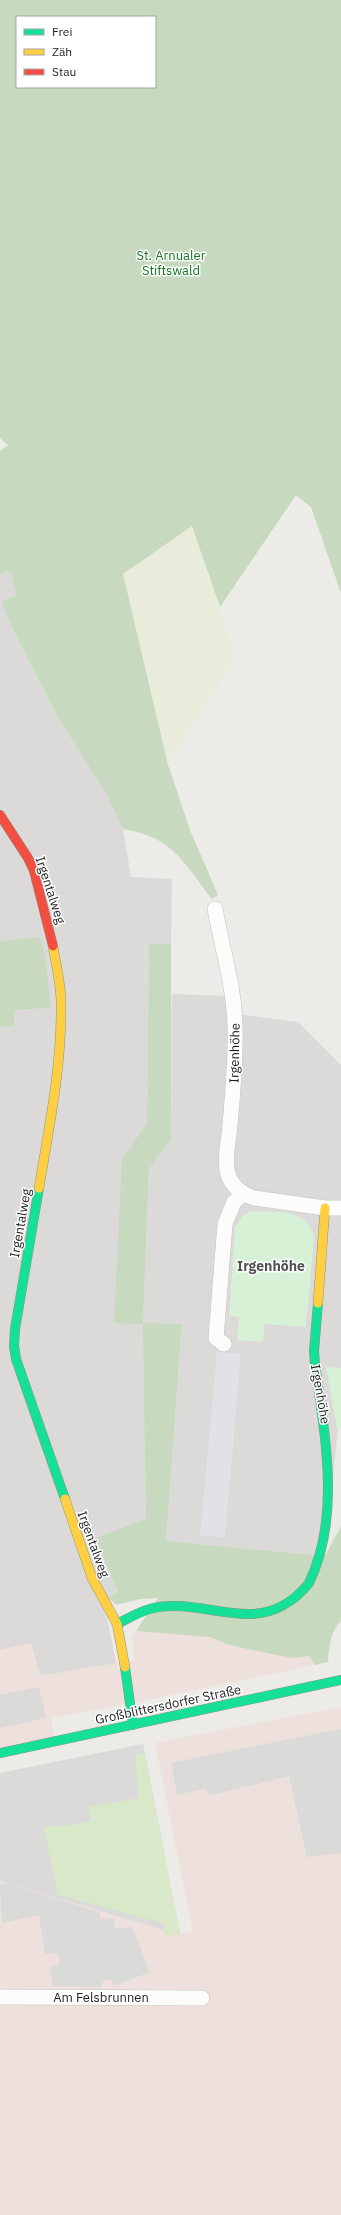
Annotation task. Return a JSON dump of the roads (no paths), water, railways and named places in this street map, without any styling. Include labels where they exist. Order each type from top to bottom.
[{"type":"street","name":"Irgentalweg","points":[[0,815],[28,858],[34,871],[52,936],[62,1002],[60,1046],[54,1100],[15,1329],[14,1346],[19,1366],[92,1578],[117,1624],[121,1639],[132,1724]]},
{"type":"street","name":"Irgenhöhe","points":[[215,908],[228,963],[235,1023],[234,1074],[227,1166],[229,1177],[243,1194]]},
{"type":"street","points":[[224,1344],[216,1338],[225,1224],[234,1202],[243,1194],[269,1202],[325,1208],[341,1208]]},
{"type":"street","name":"Irgenhöhe","points":[[117,1624],[154,1608],[170,1606],[242,1614],[274,1612],[300,1593],[310,1582],[325,1556],[334,1512],[335,1474],[333,1454],[315,1371],[314,1351],[325,1208]]},
{"type":"street","name":"Großblittersdorfer Straße","points":[[0,1753],[341,1680]]},
{"type":"street","name":"Am Felsbrunnen","points":[[0,1997],[202,1998]]},
{"type":"district","name":"Irgenhöhe","points":[[271,1266]]},
{"type":"park label","name":"St. Arnualer Stiftswald","points":[[171,262]]}]
